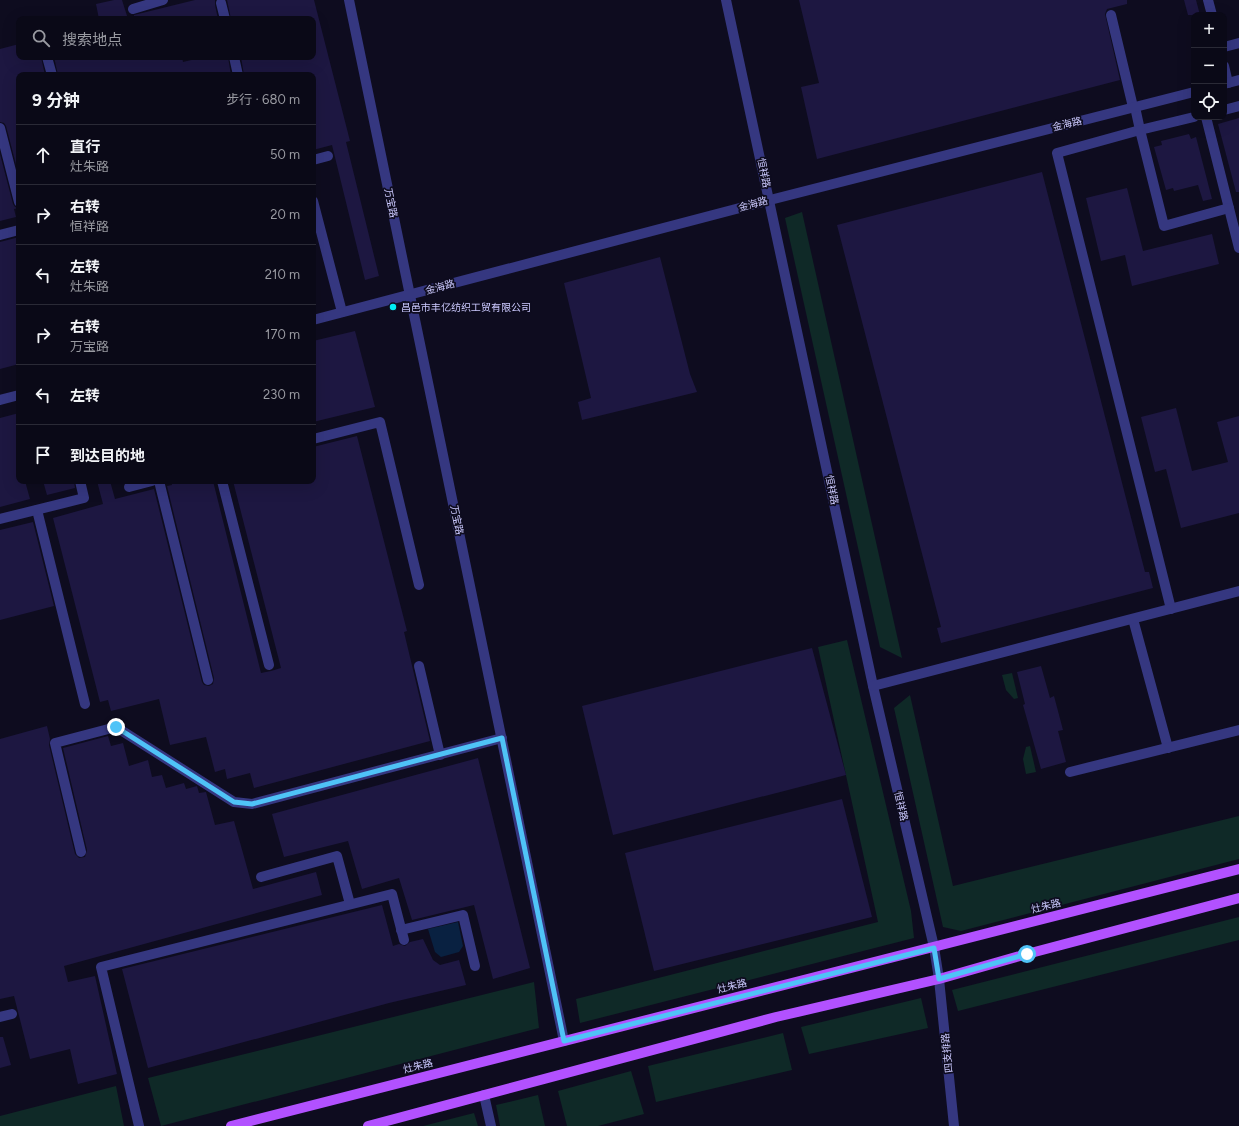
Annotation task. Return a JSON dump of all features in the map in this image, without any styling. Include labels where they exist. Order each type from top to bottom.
[{"type":"main road","name":"灶朱路","points":[[232,1126],[1239,870]]},
{"type":"main road","points":[[368,1126],[776,1017],[939,979],[1239,898]]},
{"type":"street","points":[[133,9],[164,0]]},
{"type":"street","name":"万宝路","points":[[349,0],[564,1041]]},
{"type":"street","name":"恒祥路","points":[[726,0],[874,686],[934,948],[939,979]]},
{"type":"street","points":[[1208,0],[1211,12]]},
{"type":"street","points":[[221,3],[224,16]]},
{"type":"street","points":[[1111,15],[1164,226],[1229,208]]},
{"type":"street","points":[[1227,46],[1239,43]]},
{"type":"street","points":[[48,60],[51,72]]},
{"type":"street","points":[[235,60],[237,72]]},
{"type":"street","points":[[1227,83],[1239,80]]},
{"type":"street","name":"金海路","points":[[316,319],[770,200],[1191,93]]},
{"type":"street","points":[[1227,109],[1239,106]]},
{"type":"street","points":[[1171,609],[1057,153],[1191,118]]},
{"type":"street","points":[[1207,120],[1239,248]]},
{"type":"street","points":[[0,128],[16,190]]},
{"type":"street","points":[[316,159],[328,156]]},
{"type":"street","points":[[316,212],[342,312]]},
{"type":"street","points":[[0,235],[16,231]]},
{"type":"street","points":[[0,400],[16,396]]},
{"type":"street","points":[[316,438],[380,422],[419,585]]},
{"type":"street","points":[[0,519],[84,498],[81,484]]},
{"type":"street","points":[[129,487],[140,484]]},
{"type":"street","points":[[160,484],[208,680]]},
{"type":"street","points":[[223,484],[269,665]]},
{"type":"street","points":[[37,510],[85,704]]},
{"type":"street","points":[[874,686],[1239,591]]},
{"type":"street","points":[[1133,619],[1168,748]]},
{"type":"street","points":[[419,666],[440,755]]},
{"type":"street","points":[[81,852],[55,743],[116,727],[234,802],[252,804],[502,738]]},
{"type":"street","points":[[1070,772],[1239,730]]},
{"type":"street","points":[[261,877],[337,856],[350,904]]},
{"type":"street","points":[[139,1126],[101,967],[392,894],[403,935],[463,915],[476,966]]},
{"type":"street","name":"四支排路","points":[[939,979],[954,1126]]},
{"type":"street","points":[[0,1017],[12,1014]]},
{"type":"street","points":[[484,1096],[491,1126]]},
{"type":"green space","points":[[802,212],[902,658],[880,647],[785,218]]},
{"type":"green space","points":[[847,640],[911,911],[914,938],[580,1023],[576,999],[878,922],[818,647]]},
{"type":"green space","points":[[1012,673],[1018,698],[1014,699],[1006,690],[1002,675]]},
{"type":"green space","points":[[910,695],[953,886],[1239,816],[1239,859],[961,931],[943,927],[894,708]]},
{"type":"green space","points":[[1030,746],[1036,772],[1026,774],[1023,759],[1026,747]]},
{"type":"green space","points":[[1239,917],[1239,940],[958,1011],[952,990]]},
{"type":"green space","points":[[534,982],[539,1028],[161,1126],[148,1078]]},
{"type":"green space","points":[[921,998],[928,1028],[809,1054],[801,1027]]},
{"type":"green space","points":[[783,1033],[792,1070],[656,1102],[648,1066]]},
{"type":"green space","points":[[631,1071],[644,1114],[598,1126],[567,1126],[558,1091]]},
{"type":"green space","points":[[116,1086],[124,1126],[0,1126],[0,1116]]},
{"type":"green space","points":[[538,1095],[545,1126],[500,1126],[496,1105]]},
{"type":"green space","points":[[474,1113],[478,1126],[423,1126]]},
{"type":"water","points":[[458,922],[463,946],[459,952],[441,957],[435,952],[428,929]]},
{"type":"building","points":[[114,0],[122,0],[127,16],[98,16],[96,4]]},
{"type":"building","points":[[195,0],[215,0],[217,16],[134,16]]},
{"type":"building","points":[[227,0],[314,0],[350,141],[346,142],[379,276],[365,280],[332,145],[316,149],[316,72],[244,72],[242,60],[316,60],[316,16],[230,16]]},
{"type":"building","points":[[799,0],[1127,0],[1127,4],[1107,9],[1105,14],[1120,80],[817,159],[801,87],[819,83]]},
{"type":"building","points":[[1184,0],[1196,0],[1199,12],[1191,12],[1191,15],[1188,15]]},
{"type":"building","points":[[16,45],[16,60],[42,60],[44,72],[16,72],[16,164],[6,126],[4,123],[0,122],[0,49]]},
{"type":"building","points":[[55,60],[183,60],[183,62],[191,60],[228,60],[230,72],[57,72]]},
{"type":"building","points":[[1239,118],[1239,192],[1236,192],[1218,124]]},
{"type":"building","points":[[1189,134],[1191,139],[1196,137],[1212,199],[1203,201],[1198,185],[1174,191],[1173,188],[1166,190],[1154,147],[1162,145],[1161,141]]},
{"type":"building","points":[[0,154],[13,204],[16,207],[14,209],[16,217],[0,221]]},
{"type":"building","points":[[1042,172],[1145,572],[1149,572],[1153,588],[941,643],[937,628],[941,627],[837,225]]},
{"type":"building","points":[[1127,188],[1143,251],[1212,234],[1219,264],[1132,286],[1125,255],[1101,261],[1086,198]]},
{"type":"building","points":[[16,238],[16,365],[0,369],[0,242]]},
{"type":"building","points":[[660,257],[690,374],[697,392],[582,420],[578,402],[591,398],[564,283]]},
{"type":"building","points":[[355,331],[375,407],[316,421],[316,340]]},
{"type":"building","points":[[1176,408],[1192,471],[1228,462],[1217,422],[1239,416],[1239,513],[1181,528],[1166,469],[1155,472],[1141,417]]},
{"type":"building","points":[[16,414],[16,484],[26,484],[30,499],[0,507],[0,418]]},
{"type":"building","points":[[357,436],[407,631],[404,632],[430,741],[254,788],[250,773],[227,779],[225,769],[215,772],[206,737],[170,745],[159,699],[111,711],[108,700],[100,702],[53,518],[103,504],[98,484],[111,484],[115,499],[154,489],[202,682],[204,685],[209,686],[213,684],[214,678],[167,486],[172,484],[214,484],[261,673],[271,671],[281,668],[234,484],[316,484],[316,446]]},
{"type":"building","points":[[44,484],[74,484],[75,488],[47,495]]},
{"type":"building","points":[[33,522],[54,606],[0,620],[0,530]]},
{"type":"building","points":[[812,648],[846,775],[613,835],[582,706]]},
{"type":"building","points":[[1041,666],[1050,698],[1054,696],[1063,730],[1058,731],[1066,762],[1041,769],[1023,705],[1025,704],[1017,672]]},
{"type":"building","points":[[47,726],[50,739],[49,745],[75,854],[79,858],[85,857],[87,850],[63,748],[108,736],[111,746],[123,743],[129,766],[148,760],[152,777],[162,775],[166,788],[184,783],[186,789],[197,786],[199,793],[206,792],[215,825],[234,821],[253,889],[316,872],[322,895],[64,966],[68,982],[95,976],[117,1074],[78,1084],[70,1049],[30,1059],[14,996],[0,999],[0,739]]},
{"type":"building","points":[[478,758],[530,968],[493,979],[474,905],[412,920],[399,878],[362,889],[348,841],[284,857],[272,814]]},
{"type":"building","points":[[842,799],[872,917],[654,971],[625,853]]},
{"type":"building","points":[[382,905],[393,946],[399,944],[405,946],[410,942],[423,939],[433,960],[440,965],[459,960],[466,985],[389,1003],[148,1068],[122,969]]},
{"type":"building","points":[[0,1037],[3,1037],[11,1065],[0,1068]]},
{"type":"place","name":"昌邑市丰亿纺织工贸有限公司","points":[[393,307]]},
{"type":"route","points":[[116,727],[234,802],[252,804],[502,738],[564,1041],[934,948],[939,979],[1027,954]]}]
